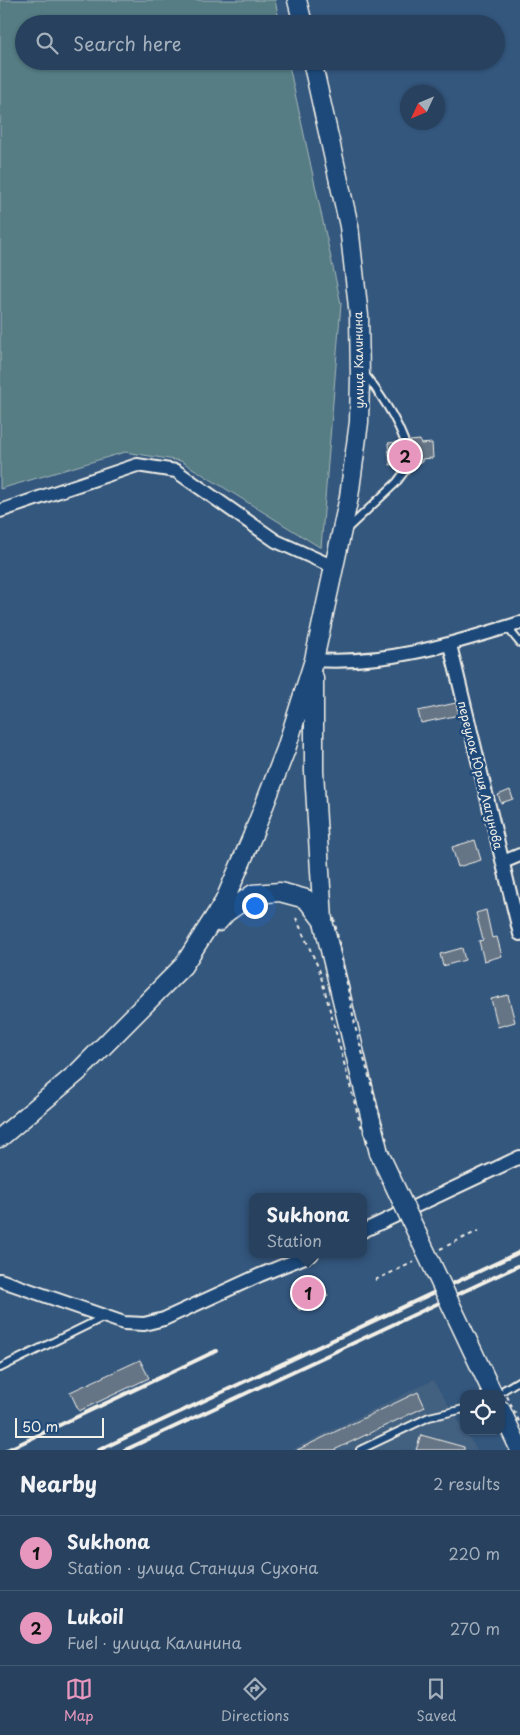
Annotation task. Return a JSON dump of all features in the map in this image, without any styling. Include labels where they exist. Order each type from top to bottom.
[{"type":"main road","points":[[297,0],[301,15]]},
{"type":"main road","name":"улица Калинина","points":[[314,70],[349,226],[358,316],[360,366],[359,422],[350,497],[314,660]]},
{"type":"main road","points":[[314,660],[314,771],[329,920],[379,1154],[427,1255],[497,1390]]},
{"type":"main road","points":[[183,966],[224,902],[252,837],[286,749],[314,660]]},
{"type":"main road","points":[[0,1138],[78,1072],[183,966],[226,913],[253,894],[280,892],[306,899],[329,920]]},
{"type":"main road","points":[[505,1418],[520,1450]]},
{"type":"street","points":[[0,510],[137,465],[176,471],[276,541],[334,567]]},
{"type":"street","points":[[314,660],[340,662],[373,660],[414,654],[520,623]]},
{"type":"street","name":"переулок Юрия Лагунова","points":[[450,645],[520,934]]},
{"type":"street","points":[[503,862],[520,855]]},
{"type":"street","points":[[367,1228],[520,1157]]},
{"type":"street","points":[[0,1280],[124,1323],[144,1324],[164,1319],[302,1258]]},
{"type":"lane","points":[[341,535],[396,483],[411,463],[406,442],[390,408],[360,366]]},
{"type":"lane","points":[[507,627],[520,643]]},
{"type":"lane","points":[[0,1368],[106,1316]]},
{"type":"lane","points":[[502,1390],[520,1380]]},
{"type":"lane","points":[[360,1450],[429,1417],[460,1410]]},
{"type":"path","points":[[329,920],[356,1030],[388,1143]]},
{"type":"path","points":[[375,1280],[478,1231]]},
{"type":"path","points":[[505,1402],[520,1423]]},
{"type":"shaded area","points":[[433,1380],[460,1423],[460,1435],[468,1435],[477,1450],[291,1450]]},
{"type":"green space","points":[[0,0],[275,0],[278,15],[15,15],[15,70],[290,70],[341,304],[321,548],[181,461],[125,452],[0,489]]},
{"type":"building","points":[[420,440],[421,444],[432,443],[433,458],[422,459],[422,462],[416,463],[410,441]]},
{"type":"building","points":[[399,442],[406,462],[390,465],[388,443]]},
{"type":"building","points":[[456,703],[459,715],[421,723],[418,711]]},
{"type":"building","points":[[510,790],[513,799],[501,803],[498,795]]},
{"type":"building","points":[[475,840],[481,860],[458,867],[452,847]]},
{"type":"building","points":[[486,910],[492,938],[497,937],[502,956],[484,961],[479,941],[483,940],[476,913]]},
{"type":"building","points":[[462,948],[465,960],[443,966],[440,954]]},
{"type":"building","points":[[508,995],[515,1022],[498,1027],[491,999]]},
{"type":"building","points":[[319,1279],[328,1296],[299,1310],[291,1293]]},
{"type":"building","points":[[140,1360],[149,1378],[79,1411],[70,1392]]},
{"type":"building","points":[[418,1392],[425,1407],[334,1450],[297,1450]]},
{"type":"building","points":[[421,1435],[464,1447],[464,1450],[416,1450]]},
{"type":"railway","points":[[99,1450],[520,1252]]},
{"type":"railway","points":[[125,1450],[520,1265]]},
{"type":"railway","points":[[7,1450],[216,1351]]},
{"type":"place","name":"Lukoil","points":[[405,456]]},
{"type":"place","name":"Sukhona","points":[[308,1293]]}]
